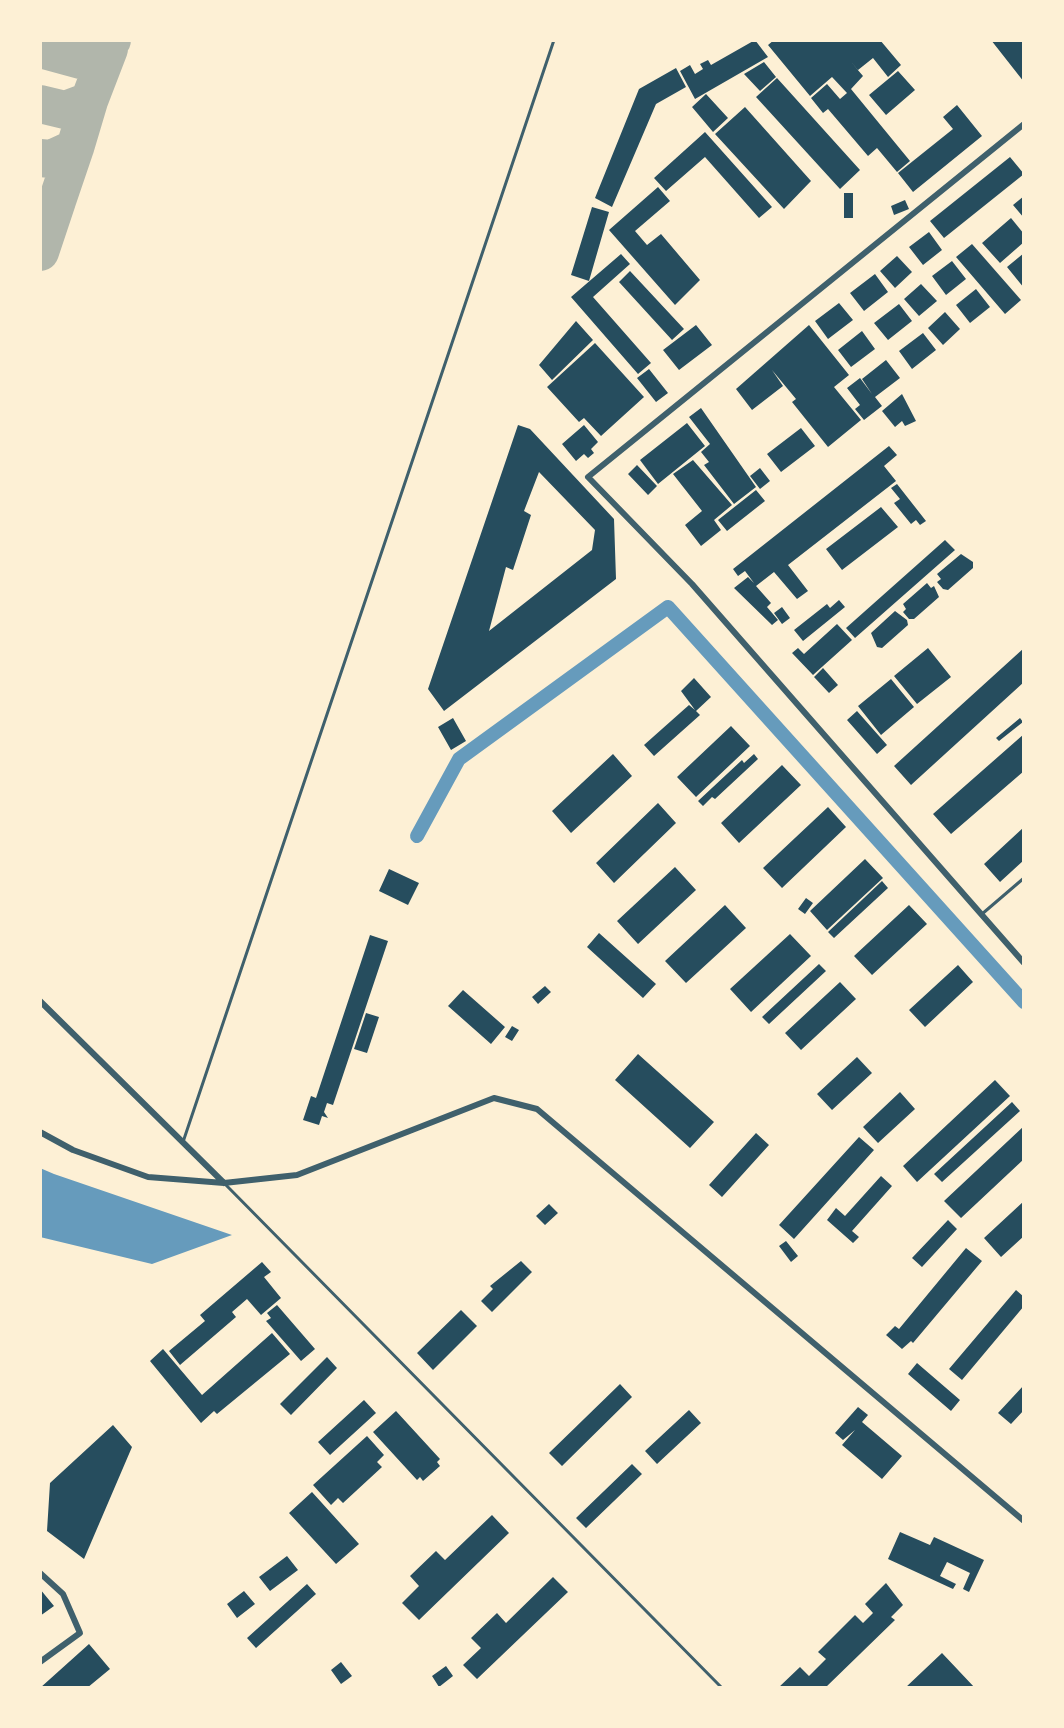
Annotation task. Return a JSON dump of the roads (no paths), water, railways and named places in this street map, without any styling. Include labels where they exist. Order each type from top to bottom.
[{"type":"street","points":[[1024,124],[588,477],[692,584],[1024,963]]},
{"type":"street","points":[[40,1001],[224,1183]]},
{"type":"street","points":[[40,1132],[73,1150],[148,1177],[224,1183],[297,1175],[494,1098],[537,1109],[1024,1521]]},
{"type":"street","points":[[40,1573],[63,1594],[80,1633],[40,1662]]},
{"type":"lane","points":[[183,1142],[554,40]]},
{"type":"lane","points":[[982,914],[1024,878]]},
{"type":"lane","points":[[224,1183],[722,1688]]},
{"type":"water","points":[[40,1168],[232,1235],[152,1264],[40,1237]]},
{"type":"waterway","points":[[417,836],[459,759],[668,607],[1024,1002]]}]
